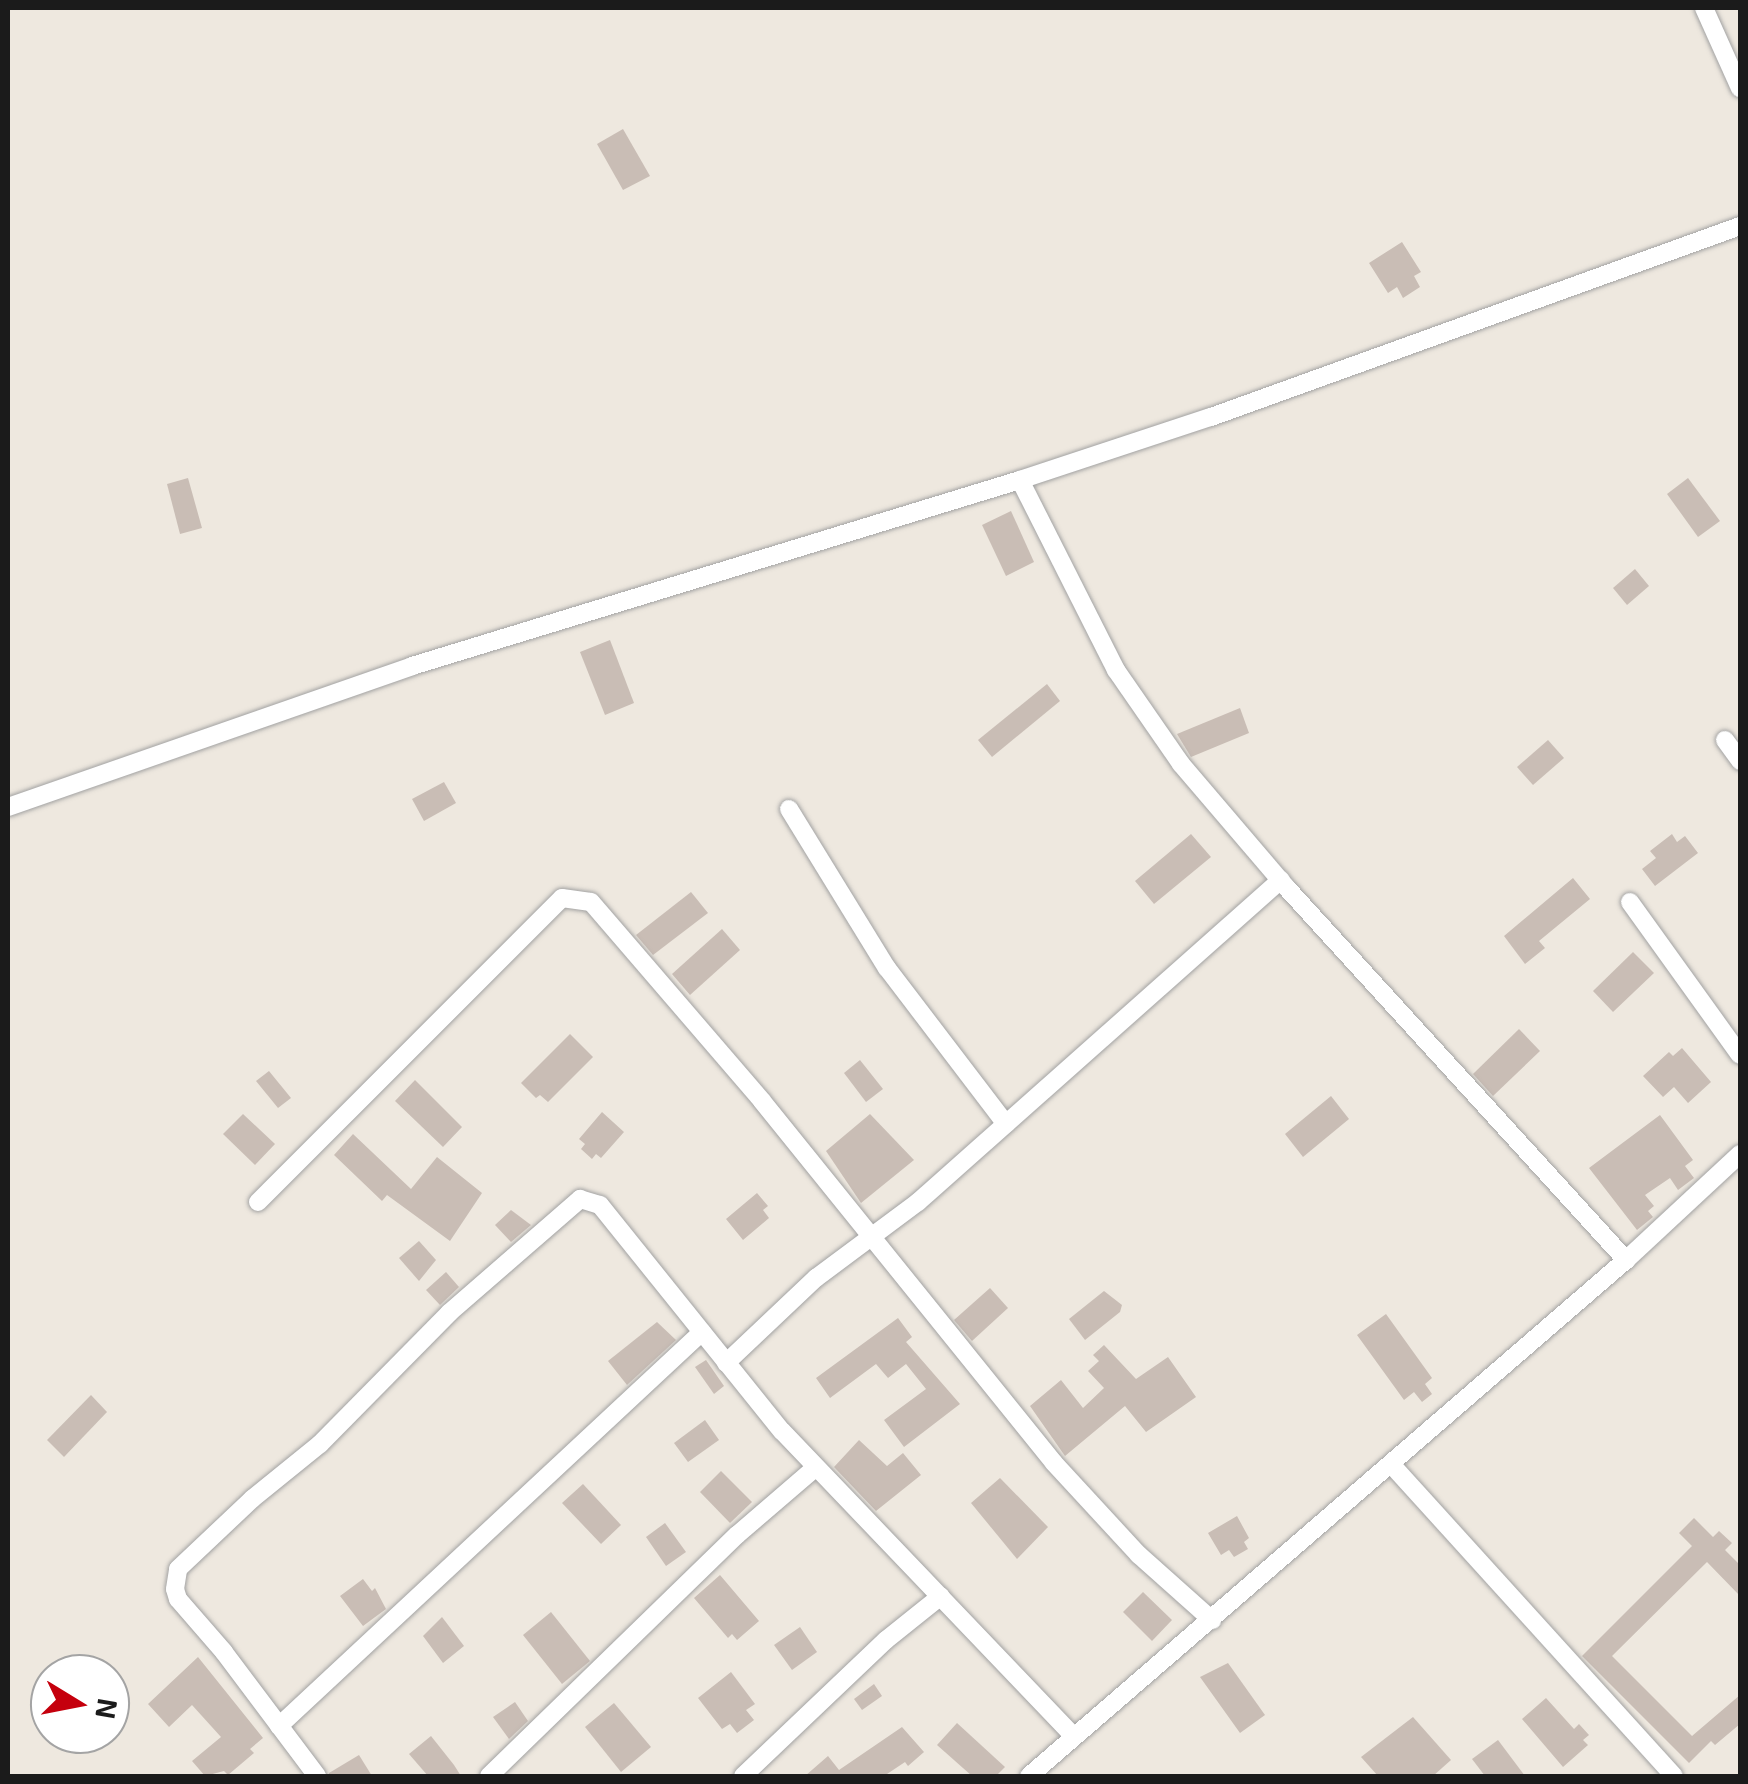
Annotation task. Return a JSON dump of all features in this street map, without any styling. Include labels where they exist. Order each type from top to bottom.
[{"type":"street","points":[[1704,8],[1740,88]]},
{"type":"street","points":[[8,807],[412,666],[1020,480],[1211,417],[1740,226]]},
{"type":"street","points":[[1020,480],[1116,670],[1182,764],[1281,880],[1626,1260]]},
{"type":"street","points":[[1725,740],[1740,760]]},
{"type":"street","points":[[789,808],[887,968],[1006,1124]]},
{"type":"street","points":[[726,1363],[816,1278],[875,1238],[1281,880]]},
{"type":"street","points":[[258,1202],[562,898],[572,896],[591,902],[875,1238],[1054,1463],[1139,1555],[1212,1620]]},
{"type":"street","points":[[1630,902],[1740,1055]]},
{"type":"street","points":[[1029,1776],[1626,1260],[1740,1154]]},
{"type":"street","points":[[317,1776],[178,1599],[178,1569],[252,1499],[320,1444],[449,1313],[568,1205],[589,1199],[600,1205],[815,1468],[1073,1735]]},
{"type":"street","points":[[279,1726],[702,1332]]},
{"type":"street","points":[[1391,1464],[1674,1776]]},
{"type":"street","points":[[488,1776],[737,1535],[815,1468]]},
{"type":"street","points":[[743,1776],[886,1640],[941,1596]]},
{"type":"building","points":[[623,129],[650,176],[623,190],[597,144]]},
{"type":"building","points":[[1402,242],[1421,272],[1414,276],[1420,287],[1403,298],[1397,287],[1388,293],[1369,263]]},
{"type":"building","points":[[188,478],[202,528],[180,534],[167,484]]},
{"type":"building","points":[[1688,478],[1720,521],[1698,537],[1667,494]]},
{"type":"building","points":[[1011,511],[1034,562],[1006,576],[982,525]]},
{"type":"building","points":[[1635,569],[1649,586],[1627,605],[1613,588]]},
{"type":"building","points":[[610,640],[634,703],[605,715],[580,652]]},
{"type":"building","points":[[1047,684],[1060,701],[992,757],[978,740]]},
{"type":"building","points":[[1240,708],[1249,733],[1191,757],[1177,734]]},
{"type":"building","points":[[1548,740],[1564,758],[1533,785],[1517,767]]},
{"type":"building","points":[[444,782],[456,803],[424,821],[412,799]]},
{"type":"building","points":[[1191,834],[1211,857],[1154,904],[1135,881]]},
{"type":"building","points":[[1672,834],[1677,842],[1685,836],[1698,853],[1655,886],[1642,869],[1656,858],[1650,851]]},
{"type":"building","points":[[1573,878],[1590,899],[1539,941],[1545,948],[1525,964],[1504,936]]},
{"type":"building","points":[[691,892],[708,913],[653,955],[636,935]]},
{"type":"building","points":[[722,929],[740,950],[690,995],[672,974]]},
{"type":"building","points":[[1633,952],[1654,973],[1613,1012],[1593,991]]},
{"type":"building","points":[[1519,1029],[1540,1051],[1493,1096],[1473,1074]]},
{"type":"building","points":[[570,1034],[593,1057],[548,1102],[540,1095],[536,1098],[521,1083]]},
{"type":"building","points":[[1682,1048],[1711,1082],[1688,1103],[1674,1087],[1663,1097],[1643,1076],[1669,1052],[1673,1056]]},
{"type":"building","points":[[860,1060],[883,1089],[866,1102],[844,1073]]},
{"type":"building","points":[[269,1071],[291,1098],[278,1108],[256,1081]]},
{"type":"building","points":[[415,1080],[462,1127],[443,1147],[395,1101]]},
{"type":"building","points":[[1331,1096],[1349,1119],[1303,1157],[1285,1134]]},
{"type":"building","points":[[602,1112],[624,1132],[601,1158],[596,1154],[592,1159],[581,1149],[585,1144],[579,1139]]},
{"type":"building","points":[[243,1114],[275,1144],[255,1165],[223,1134]]},
{"type":"building","points":[[870,1114],[914,1160],[861,1203],[826,1151]]},
{"type":"building","points":[[1660,1115],[1693,1160],[1685,1166],[1694,1178],[1678,1190],[1670,1178],[1645,1195],[1654,1206],[1648,1211],[1653,1217],[1637,1230],[1589,1168]]},
{"type":"building","points":[[353,1134],[411,1189],[437,1157],[482,1193],[450,1241],[387,1195],[382,1201],[334,1155]]},
{"type":"building","points":[[757,1193],[768,1206],[763,1210],[769,1218],[743,1240],[726,1219]]},
{"type":"building","points":[[511,1210],[531,1225],[511,1242],[495,1225]]},
{"type":"building","points":[[419,1241],[436,1260],[419,1281],[399,1258]]},
{"type":"building","points":[[446,1272],[459,1287],[440,1305],[426,1290]]},
{"type":"building","points":[[990,1288],[1008,1308],[972,1341],[954,1320]]},
{"type":"building","points":[[1104,1291],[1122,1305],[1120,1312],[1085,1340],[1069,1319]]},
{"type":"building","points":[[1386,1314],[1432,1378],[1425,1384],[1432,1394],[1422,1402],[1414,1392],[1404,1400],[1357,1335]]},
{"type":"building","points":[[898,1318],[912,1337],[906,1342],[960,1404],[904,1447],[884,1420],[926,1389],[906,1364],[888,1378],[876,1364],[830,1398],[816,1378]]},
{"type":"building","points":[[657,1322],[676,1340],[627,1385],[608,1361]]},
{"type":"building","points":[[1104,1345],[1136,1379],[1168,1357],[1196,1397],[1146,1432],[1125,1406],[1065,1456],[1030,1406],[1061,1380],[1083,1408],[1104,1388],[1088,1371],[1099,1361],[1093,1355]]},
{"type":"building","points":[[706,1360],[724,1386],[714,1394],[695,1367]]},
{"type":"building","points":[[91,1395],[107,1412],[64,1457],[47,1440]]},
{"type":"building","points":[[705,1420],[719,1440],[688,1462],[674,1443]]},
{"type":"building","points":[[859,1440],[887,1466],[903,1453],[921,1475],[876,1511],[834,1467]]},
{"type":"building","points":[[721,1471],[752,1502],[730,1523],[700,1492]]},
{"type":"building","points":[[1000,1478],[1048,1527],[1017,1559],[971,1503]]},
{"type":"building","points":[[583,1484],[621,1525],[601,1544],[562,1503]]},
{"type":"building","points":[[1237,1516],[1249,1538],[1244,1542],[1248,1549],[1234,1557],[1229,1550],[1221,1555],[1208,1533]]},
{"type":"building","points":[[1694,1518],[1713,1537],[1719,1531],[1732,1543],[1725,1550],[1740,1565],[1740,1596],[1707,1562],[1612,1656],[1692,1736],[1740,1695],[1740,1724],[1715,1745],[1711,1741],[1689,1763],[1582,1656],[1692,1546],[1679,1533]]},
{"type":"building","points":[[665,1523],[686,1552],[666,1566],[646,1537]]},
{"type":"building","points":[[720,1575],[759,1621],[737,1640],[732,1634],[728,1638],[694,1598]]},
{"type":"building","points":[[363,1579],[372,1591],[375,1588],[386,1609],[363,1626],[340,1596]]},
{"type":"building","points":[[1143,1592],[1172,1620],[1152,1641],[1123,1612]]},
{"type":"building","points":[[551,1612],[590,1661],[562,1684],[523,1635]]},
{"type":"building","points":[[442,1617],[464,1646],[443,1663],[423,1636]]},
{"type":"building","points":[[800,1627],[817,1652],[792,1670],[774,1645]]},
{"type":"building","points":[[198,1657],[263,1738],[250,1749],[254,1753],[228,1775],[224,1771],[205,1776],[192,1761],[221,1737],[192,1705],[169,1727],[148,1704]]},
{"type":"building","points":[[1228,1663],[1265,1715],[1240,1733],[1200,1677]]},
{"type":"building","points":[[731,1672],[755,1704],[746,1710],[754,1720],[737,1733],[730,1724],[722,1729],[698,1698]]},
{"type":"building","points":[[874,1684],[882,1696],[862,1710],[854,1699]]},
{"type":"building","points":[[1546,1698],[1574,1729],[1579,1724],[1589,1735],[1583,1740],[1588,1745],[1563,1767],[1522,1719]]},
{"type":"building","points":[[515,1702],[528,1721],[509,1739],[493,1717]]},
{"type":"building","points":[[614,1703],[651,1747],[621,1772],[585,1727]]},
{"type":"building","points":[[1413,1717],[1451,1760],[1433,1776],[1378,1776],[1361,1757]]},
{"type":"building","points":[[957,1723],[1005,1767],[996,1776],[972,1776],[937,1745]]},
{"type":"building","points":[[902,1727],[924,1752],[908,1766],[905,1762],[884,1776],[805,1776],[828,1756],[839,1770]]},
{"type":"building","points":[[431,1736],[461,1776],[428,1776],[409,1754]]},
{"type":"building","points":[[1498,1740],[1525,1776],[1485,1776],[1472,1759]]},
{"type":"building","points":[[359,1755],[372,1776],[329,1776],[329,1773]]}]
